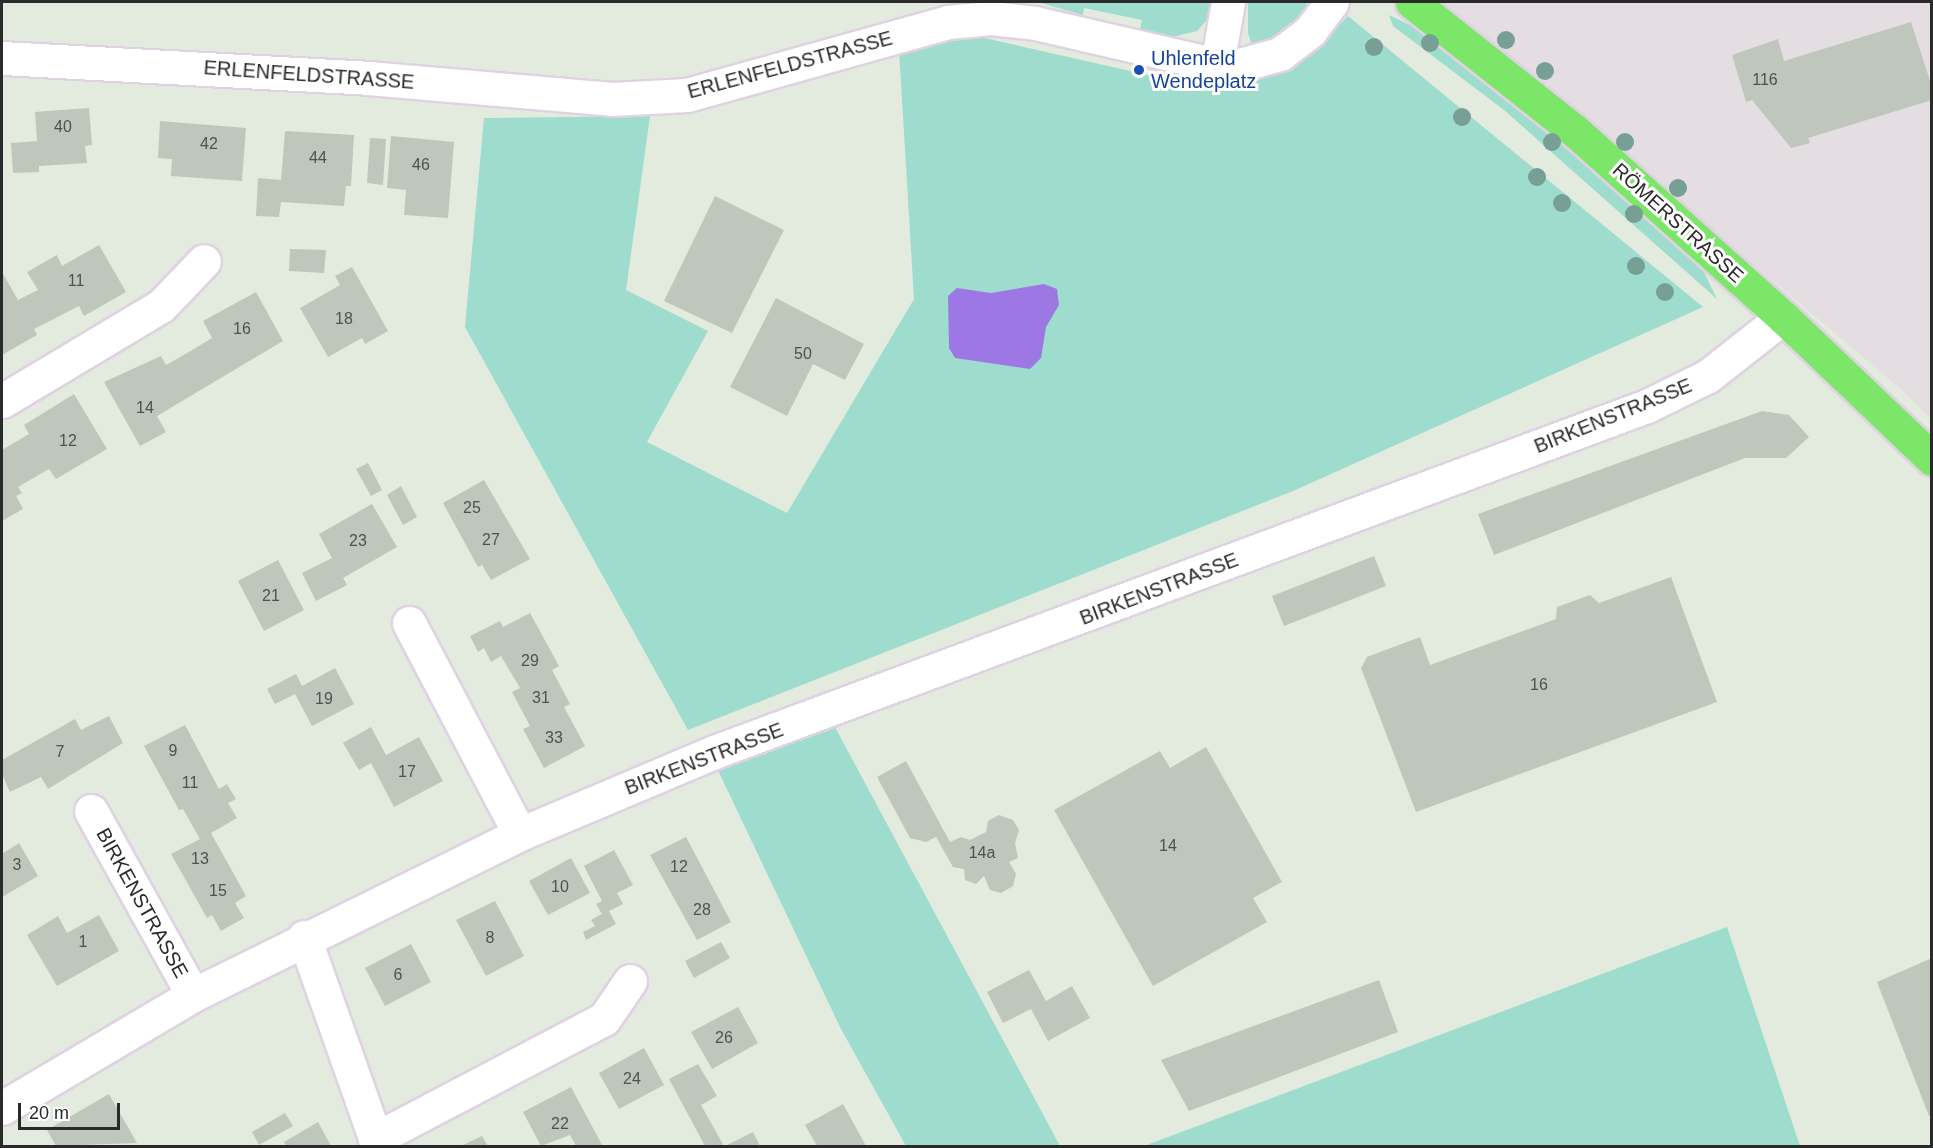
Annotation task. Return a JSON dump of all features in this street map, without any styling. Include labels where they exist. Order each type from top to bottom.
[{"type":"main road","name":"RÖMERSTRASSE","points":[[1412,2],[1575,131],[1783,317],[1932,459]]},
{"type":"street","points":[[1217,65],[1228,2]]},
{"type":"street","name":"ERLENFELDSTRASSE","points":[[2,58],[368,78],[612,99],[687,95],[998,10],[1035,23],[1217,65],[1244,64],[1280,54],[1310,31],[1332,2]]},
{"type":"street","points":[[2,402],[161,306],[204,261]]},
{"type":"street","name":"BIRKENSTRASSE","points":[[2,1108],[193,994],[304,937],[520,834],[714,752],[1647,406],[1708,376],[1783,317]]},
{"type":"street","points":[[409,623],[520,834]]},
{"type":"street","name":"BIRKENSTRASSE","points":[[91,811],[193,994]]},
{"type":"street","points":[[304,937],[377,1143],[604,1019],[630,981]]},
{"type":"shaded area","points":[[1214,2],[1213,13],[1197,31],[1172,37],[1140,29],[1142,20],[1084,8],[1083,15],[1041,3]]},
{"type":"shaded area","points":[[1248,2],[1307,2],[1305,10],[1281,37],[1252,45],[1248,33]]},
{"type":"shaded area","points":[[1443,2],[1931,2],[1931,419],[1901,389]]},
{"type":"shaded area","points":[[1389,15],[1427,33],[1601,178],[1703,270],[1717,299],[1504,110],[1393,26]]},
{"type":"shaded area","points":[[1348,16],[1703,307],[1293,491],[688,730],[465,327],[484,118],[650,116],[626,290],[708,331],[647,442],[787,513],[914,299],[899,50],[971,35],[1197,86],[1258,79],[1304,61]]},
{"type":"shaded area","points":[[1044,284],[1057,289],[1059,305],[1046,327],[1041,358],[1030,369],[955,358],[949,348],[948,296],[957,288],[991,293]]},
{"type":"shaded area","points":[[829,716],[1060,1146],[906,1146],[841,1029],[714,762]]},
{"type":"shaded area","points":[[1727,927],[1800,1146],[1144,1146]]},
{"type":"building","points":[[1911,22],[1932,87],[1932,100],[1808,138],[1810,143],[1791,148],[1752,100],[1746,102],[1732,55],[1778,39],[1784,61]]},
{"type":"building","points":[[89,108],[92,145],[85,146],[87,163],[39,166],[39,172],[13,173],[11,143],[37,141],[35,112]]},
{"type":"building","points":[[160,121],[246,128],[242,181],[171,176],[172,159],[158,158]]},
{"type":"building","points":[[285,131],[354,135],[351,186],[346,186],[344,206],[281,202],[279,217],[256,216],[258,178],[281,180]]},
{"type":"building","points":[[391,136],[454,142],[448,218],[404,215],[406,190],[387,188]]},
{"type":"building","points":[[370,138],[386,139],[383,185],[367,183]]},
{"type":"building","points":[[715,196],[784,230],[732,333],[664,301]]},
{"type":"building","points":[[99,245],[126,292],[84,316],[79,306],[34,329],[37,335],[2,355],[2,272],[18,300],[38,290],[27,272],[57,255],[62,266]]},
{"type":"building","points":[[290,249],[326,250],[324,273],[289,271]]},
{"type":"building","points":[[352,267],[388,331],[365,344],[362,338],[328,357],[300,308],[340,285],[335,276]]},
{"type":"building","points":[[256,292],[283,341],[157,416],[166,432],[140,446],[104,382],[161,356],[166,365],[189,352],[212,338],[203,321]]},
{"type":"building","points":[[776,298],[864,344],[845,380],[813,364],[787,416],[730,387]]},
{"type":"building","points":[[74,394],[107,449],[56,479],[49,469],[18,487],[22,493],[16,496],[23,509],[2,521],[2,450],[29,434],[24,425]]},
{"type":"building","points":[[1762,411],[1789,415],[1809,437],[1786,458],[1745,458],[1494,555],[1478,514]]},
{"type":"building","points":[[368,463],[382,490],[371,496],[356,469]]},
{"type":"building","points":[[484,480],[530,559],[491,580],[482,565],[478,567],[443,503]]},
{"type":"building","points":[[401,486],[417,517],[403,525],[387,495]]},
{"type":"building","points":[[372,504],[397,547],[343,578],[347,585],[316,601],[302,573],[332,558],[319,534]]},
{"type":"building","points":[[1374,556],[1386,586],[1284,626],[1272,596]]},
{"type":"building","points":[[278,560],[304,610],[264,631],[238,581]]},
{"type":"building","points":[[1671,577],[1717,702],[1416,812],[1361,668],[1367,657],[1420,637],[1430,665],[1556,619],[1557,607],[1590,595],[1599,603]]},
{"type":"building","points":[[530,613],[559,666],[552,670],[570,704],[564,707],[585,746],[544,768],[523,729],[530,726],[512,692],[520,688],[501,656],[491,662],[484,648],[478,652],[470,636],[500,621],[503,627]]},
{"type":"building","points":[[335,668],[354,704],[312,726],[295,694],[275,704],[267,689],[296,674],[302,686]]},
{"type":"building","points":[[109,716],[123,743],[48,789],[41,777],[10,792],[2,774],[2,760],[75,719],[81,730]]},
{"type":"building","points":[[185,725],[219,789],[227,784],[236,799],[228,803],[237,818],[211,833],[246,896],[235,903],[244,918],[221,931],[212,915],[207,918],[171,854],[200,839],[183,809],[179,810],[144,746]]},
{"type":"building","points":[[371,727],[386,755],[419,737],[443,781],[394,807],[371,763],[359,770],[343,743]]},
{"type":"building","points":[[1206,747],[1282,882],[1253,898],[1267,922],[1153,986],[1054,810],[1160,751],[1170,768]]},
{"type":"building","points":[[906,761],[950,842],[961,837],[970,840],[986,832],[988,821],[999,815],[1013,820],[1019,830],[1015,843],[1018,858],[1009,862],[1016,874],[1013,886],[1001,893],[990,890],[984,876],[976,884],[965,880],[964,869],[953,867],[936,837],[926,842],[910,838],[877,777]]},
{"type":"building","points":[[686,837],[731,922],[697,940],[650,855]]},
{"type":"building","points":[[19,843],[38,876],[2,897],[2,854]]},
{"type":"building","points":[[614,850],[633,885],[617,893],[623,904],[609,911],[616,924],[586,940],[583,932],[595,926],[591,920],[602,914],[596,904],[602,901],[584,866]]},
{"type":"building","points":[[571,858],[590,893],[548,915],[529,881]]},
{"type":"building","points":[[495,901],[524,956],[486,976],[456,920]]},
{"type":"building","points":[[99,915],[119,951],[57,986],[27,935],[58,916],[67,933]]},
{"type":"building","points":[[721,942],[730,958],[694,978],[685,961]]},
{"type":"building","points":[[411,944],[431,982],[385,1006],[365,968]]},
{"type":"building","points":[[1932,958],[1932,1115],[1929,1116],[1877,982]]},
{"type":"building","points":[[1029,970],[1046,1001],[1072,986],[1090,1018],[1048,1041],[1031,1009],[1003,1023],[987,992]]},
{"type":"building","points":[[1379,980],[1398,1032],[1189,1111],[1161,1060]]},
{"type":"building","points":[[738,1007],[758,1043],[712,1069],[691,1032]]},
{"type":"building","points":[[644,1048],[664,1085],[619,1109],[599,1073]]},
{"type":"building","points":[[698,1064],[717,1096],[701,1105],[724,1146],[705,1146],[669,1079]]},
{"type":"building","points":[[571,1087],[602,1145],[576,1146],[570,1135],[541,1146],[523,1112]]},
{"type":"building","points":[[109,1094],[137,1143],[56,1146],[47,1130]]},
{"type":"building","points":[[843,1104],[866,1146],[817,1146],[805,1125]]},
{"type":"building","points":[[285,1113],[293,1126],[259,1145],[252,1132]]},
{"type":"building","points":[[318,1122],[331,1146],[286,1146],[284,1142]]},
{"type":"building","points":[[753,1132],[760,1146],[725,1146]]},
{"type":"building","points":[[482,1136],[488,1146],[461,1146]]},
{"type":"place","name":"Uhlenfeld Wendeplatz","points":[[1139,70]]}]
